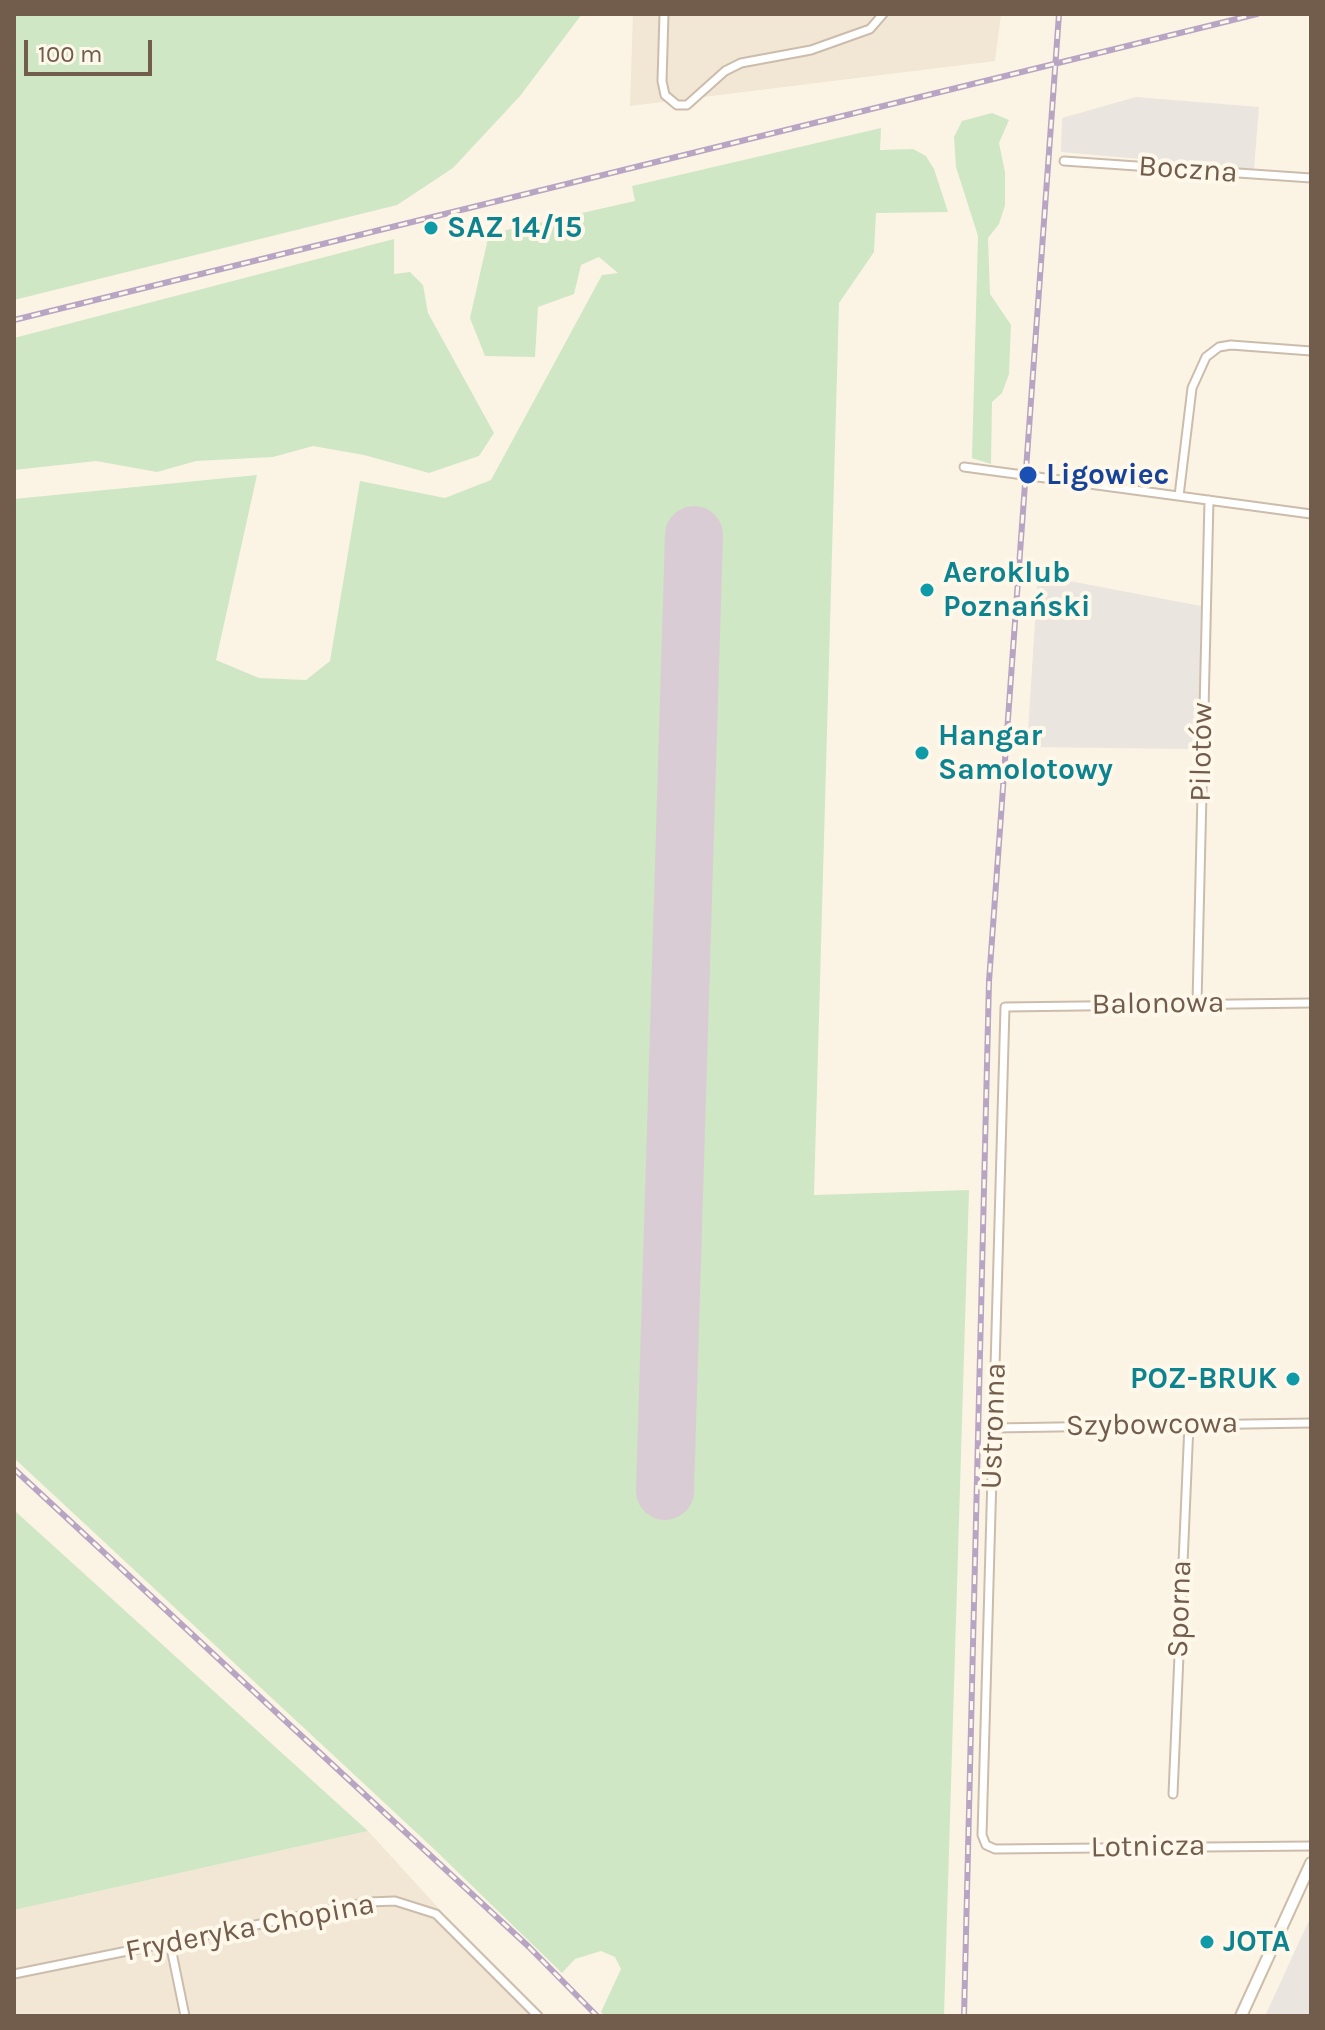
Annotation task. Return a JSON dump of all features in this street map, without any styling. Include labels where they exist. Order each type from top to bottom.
[{"type":"main road","points":[[1241,2016],[1311,1863]]},
{"type":"street","points":[[664,14],[662,81],[665,95],[677,105],[687,105],[725,71],[741,63],[811,50],[870,29],[883,14]]},
{"type":"street","name":"Boczna","points":[[1064,161],[1311,178]]},
{"type":"street","points":[[1179,496],[1192,388],[1206,357],[1219,347],[1231,345],[1311,351]]},
{"type":"street","points":[[964,467],[1311,514]]},
{"type":"street","name":"Pilotów","points":[[1197,1003],[1209,500]]},
{"type":"street","name":"Balonowa","points":[[1005,1007],[1311,1003]]},
{"type":"street","name":"Ustronna","points":[[986,1845],[982,1835],[1005,1007]]},
{"type":"street","name":"Szybowcowa","points":[[994,1428],[1311,1423]]},
{"type":"street","name":"Sporna","points":[[1173,1794],[1189,1424]]},
{"type":"street","name":"Lotnicza","points":[[986,1845],[995,1849],[1311,1846]]},
{"type":"street","name":"Fryderyka Chopina","points":[[14,1974],[369,1902],[406,1902],[436,1914],[538,2016]]},
{"type":"street","points":[[170,1943],[185,2016]]},
{"type":"shaded area","points":[[633,14],[1001,14],[995,61],[630,106]]},
{"type":"shaded area","points":[[1136,97],[1259,107],[1254,169],[1061,152],[1062,118]]},
{"type":"shaded area","points":[[1038,575],[1201,606],[1199,741],[1189,749],[1027,747]]},
{"type":"shaded area","points":[[368,1831],[537,2016],[14,2016],[14,1910]]},
{"type":"shaded area","points":[[1311,1916],[1311,2016],[1265,2016]]},
{"type":"green space","points":[[14,14],[582,14],[520,96],[453,168],[397,205],[14,300]]},
{"type":"green space","points":[[992,113],[1009,120],[999,143],[1005,172],[1005,205],[999,224],[988,238],[990,294],[1011,325],[1009,374],[1002,393],[992,402],[991,464],[972,458],[978,236],[956,167],[954,137],[962,121]]},
{"type":"green space","points":[[881,128],[880,150],[913,149],[926,156],[934,169],[948,212],[876,213],[874,252],[839,303],[814,1195],[969,1190],[944,2016],[605,2016],[601,2012],[621,1969],[615,1957],[601,1951],[575,1959],[562,1973],[434,1849],[14,1458],[14,499],[257,475],[216,660],[259,678],[306,680],[330,661],[360,481],[445,498],[491,480],[602,275],[618,273],[599,257],[581,265],[574,294],[538,307],[535,357],[485,356],[470,318],[489,234],[635,201],[632,186]]},
{"type":"green space","points":[[394,239],[394,274],[410,272],[423,285],[428,313],[494,433],[479,456],[429,473],[364,455],[313,446],[273,457],[196,461],[157,472],[96,461],[14,470],[14,338]]},
{"type":"green space","points":[[15,1511],[368,1831],[14,1910]]},
{"type":"runway","points":[[665,1491],[694,535]]},
{"type":"railway","points":[[964,2016],[989,981],[1059,14]]},
{"type":"railway","points":[[14,320],[1257,14]]},
{"type":"railway","points":[[14,1469],[529,1947],[597,2016]]},
{"type":"place","name":"SAZ 14/15","points":[[431,228]]},
{"type":"place","name":"Ligowiec","points":[[1028,475]]},
{"type":"place","name":"Aeroklub Poznański","points":[[927,590]]},
{"type":"place","name":"Hangar Samolotowy","points":[[922,753]]},
{"type":"place","name":"POZ-BRUK","points":[[1293,1379]]},
{"type":"place","name":"JOTA","points":[[1207,1942]]}]
